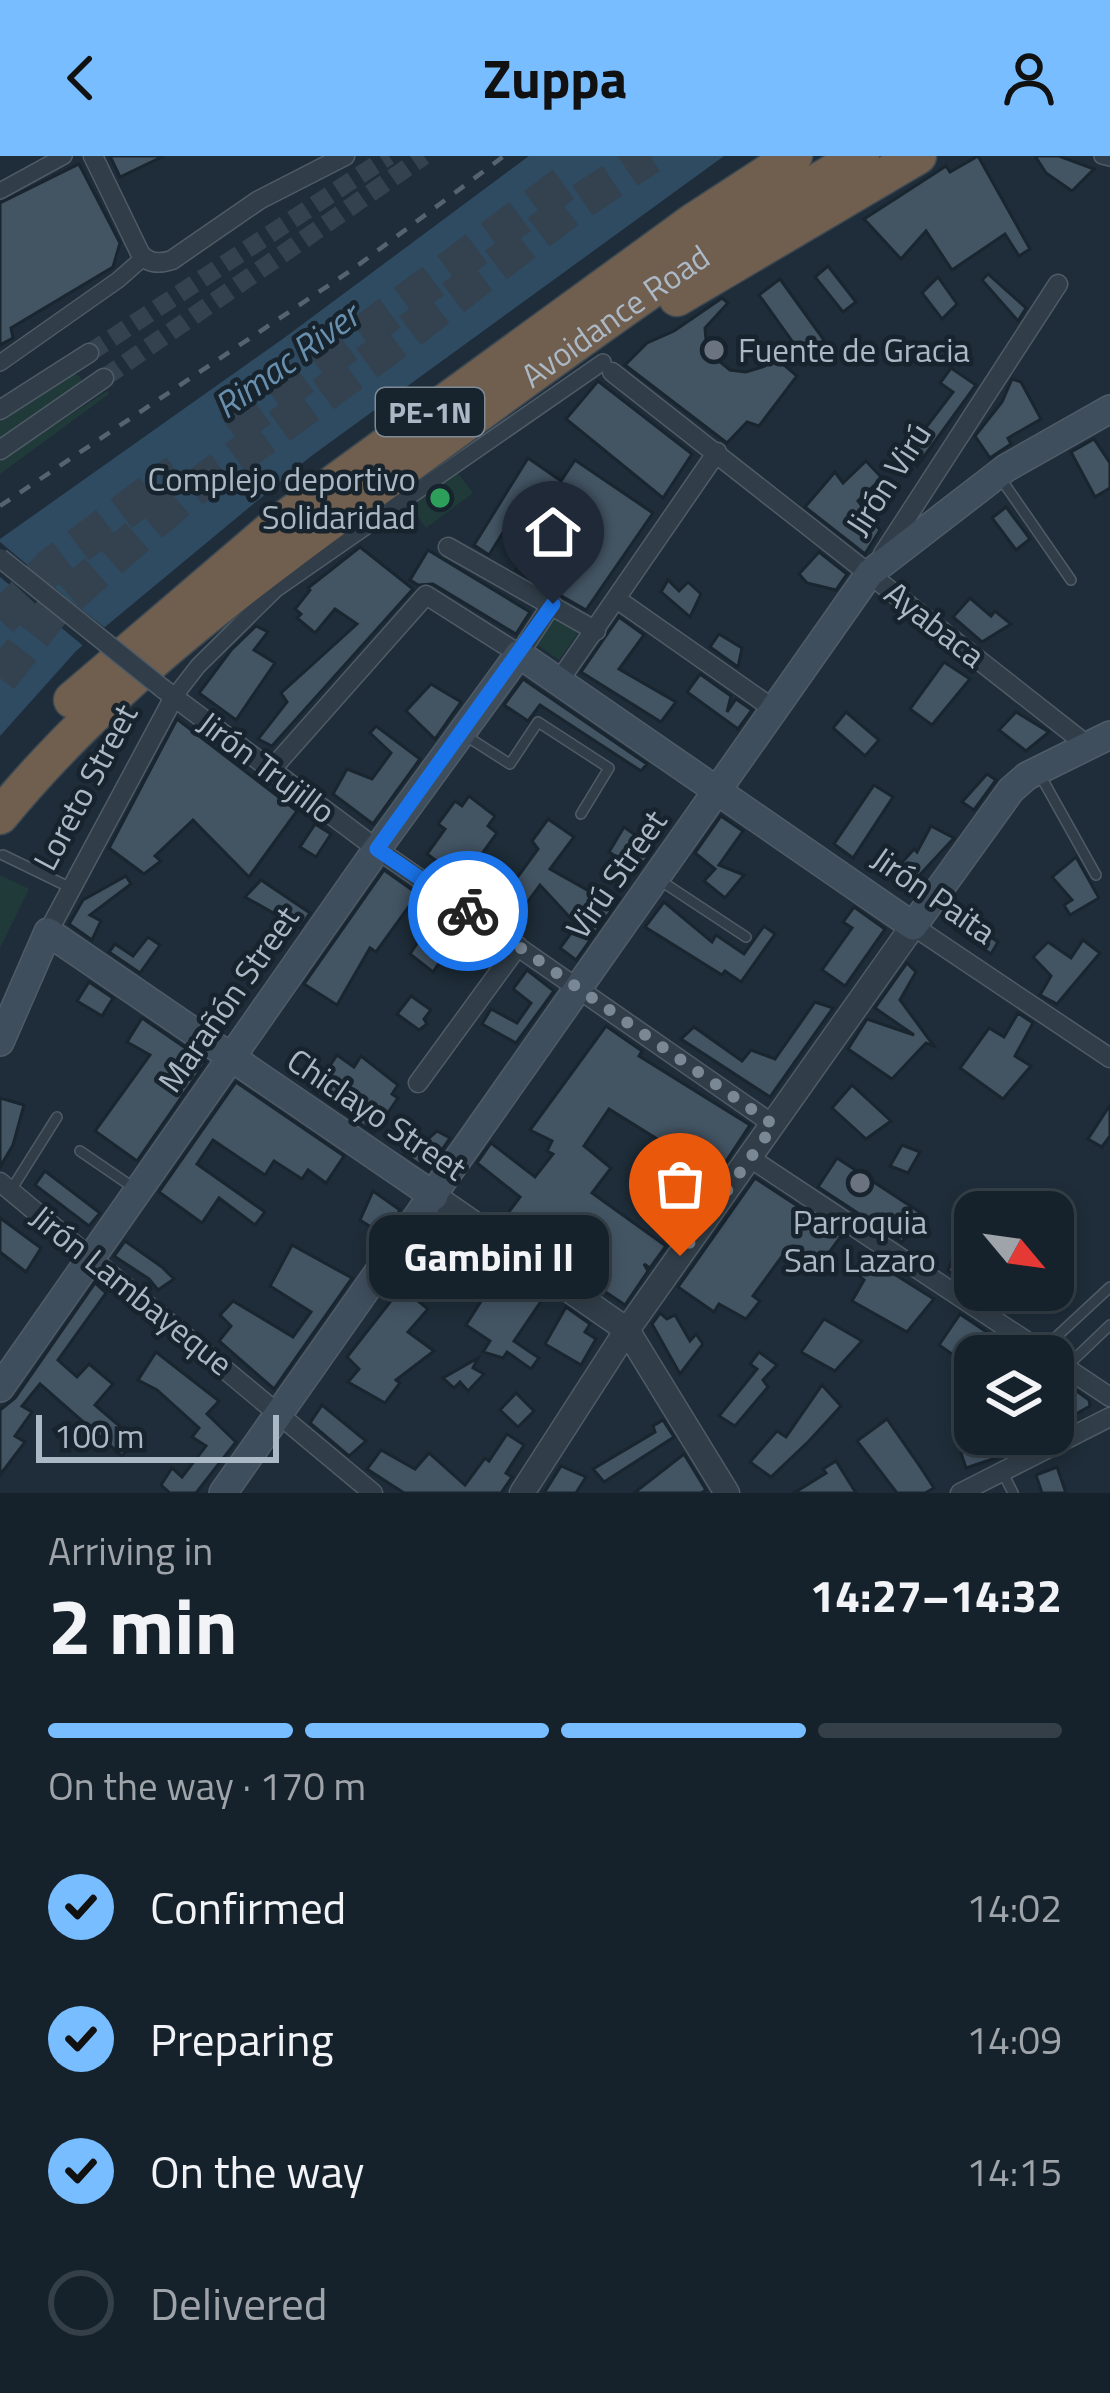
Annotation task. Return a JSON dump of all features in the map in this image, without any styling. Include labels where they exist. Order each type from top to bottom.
[{"type":"highway","name":"Avoidance Road","points":[[0,778],[83,689],[278,523],[694,221],[794,156]]},
{"type":"highway","name":"Avoidance Road","points":[[0,816],[45,760],[106,702],[298,545],[719,243],[861,156]]},
{"type":"highway","points":[[536,372],[600,344],[918,156]]},
{"type":"main road","points":[[870,573],[998,475],[1110,409]]},
{"type":"main road","name":"Jirón Virú","points":[[775,710],[870,573]]},
{"type":"main road","name":"Jirón Paita","points":[[519,654],[913,926]]},
{"type":"main road","name":"Marañón Street","points":[[0,1388],[519,654]]},
{"type":"main road","name":"Virú Street","points":[[223,1493],[775,710]]},
{"type":"main road","points":[[913,926],[1011,790],[1038,771],[1101,745]]},
{"type":"main road","name":"Chiclayo Street","points":[[48,932],[434,1196]]},
{"type":"main road","name":"Loreto Street","points":[[0,1042],[48,932]]},
{"type":"street","points":[[0,191],[64,156]]},
{"type":"street","points":[[93,156],[143,258],[160,263],[172,260],[260,200],[345,156]]},
{"type":"street","points":[[0,363],[143,258]]},
{"type":"street","name":"Jirón Virú","points":[[870,573],[1058,284]]},
{"type":"street","points":[[0,410],[89,353]]},
{"type":"street","points":[[168,693],[276,589],[608,367]]},
{"type":"street","name":"Ayabaca","points":[[608,367],[870,573],[1101,745]]},
{"type":"street","points":[[0,450],[104,378]]},
{"type":"street","points":[[559,681],[717,452]]},
{"type":"street","points":[[448,547],[596,631]]},
{"type":"street","name":"Jirón Trujillo","points":[[0,558],[168,693],[377,849],[774,1125]]},
{"type":"street","points":[[271,770],[426,595],[519,654],[553,604]]},
{"type":"street","points":[[618,600],[775,710]]},
{"type":"street","name":"Loreto Street","points":[[48,932],[168,693]]},
{"type":"street","points":[[522,1493],[627,1330],[913,926]]},
{"type":"street","name":"Jirón Paita","points":[[913,926],[1110,1058]]},
{"type":"street","points":[[418,1083],[518,946]]},
{"type":"street","points":[[750,1158],[1016,1335]]},
{"type":"street","name":"Jirón Lambayeque","points":[[6,1186],[373,1493]]},
{"type":"street","name":"Chiclayo Street","points":[[434,1196],[627,1330],[727,1493]]},
{"type":"street","points":[[1074,1373],[1110,1397]]},
{"type":"street","points":[[959,1493],[1110,1417]]},
{"type":"lane","points":[[998,475],[1071,580]]},
{"type":"lane","points":[[461,733],[510,764],[538,722],[609,768],[581,814]]},
{"type":"lane","points":[[1038,771],[1096,875]]},
{"type":"lane","points":[[3,855],[71,888]]},
{"type":"lane","points":[[657,878],[746,937]]},
{"type":"lane","points":[[6,1186],[57,1117]]},
{"type":"lane","points":[[80,1150],[138,1191]]},
{"type":"lane","points":[[1071,1335],[1110,1287]]},
{"type":"lane","points":[[1074,1346],[1110,1325]]},
{"type":"lane","points":[[1002,1471],[1013,1493]]},
{"type":"green space","points":[[71,373],[80,376],[82,383],[0,441],[0,417]]},
{"type":"green space","points":[[107,391],[109,394],[0,474],[0,461]]},
{"type":"green space","name":"Complejo deportivo Solidaridad","points":[[454,468],[473,493],[426,528],[407,502]]},
{"type":"green space","points":[[554,617],[578,633],[559,660],[535,643]]},
{"type":"green space","points":[[0,875],[29,889],[0,948]]},
{"type":"water","name":"Rimac River","points":[[529,156],[724,156],[310,457],[76,651],[0,736],[0,539],[284,338]]},
{"type":"pier","points":[[0,542],[109,631],[87,649],[0,577]]},
{"type":"building","points":[[110,156],[164,156],[120,177]]},
{"type":"building","points":[[978,156],[1030,249],[1019,256],[1005,234],[952,270],[926,231],[901,259],[864,219],[946,166],[950,172]]},
{"type":"building","points":[[1035,156],[1059,156],[1094,169],[1072,191],[1046,173]]},
{"type":"building","points":[[79,164],[120,243],[113,267],[11,328],[13,338],[0,345],[0,203]]},
{"type":"building","points":[[828,266],[856,302],[843,312],[815,277]]},
{"type":"building","points":[[988,274],[1026,308],[1018,321],[982,280]]},
{"type":"building","points":[[938,277],[957,304],[942,319],[922,293]]},
{"type":"building","points":[[780,279],[824,340],[802,355],[759,295]]},
{"type":"building","points":[[722,298],[728,303],[705,328],[707,351],[730,370],[746,372],[765,366],[774,356],[797,376],[759,426],[747,422],[727,443],[625,365],[647,343],[674,331]]},
{"type":"building","points":[[951,368],[976,385],[917,466],[904,456],[953,392],[940,383]]},
{"type":"building","points":[[1012,379],[1021,382],[1041,419],[1008,438],[1011,444],[990,458],[975,436],[1002,402]]},
{"type":"building","points":[[598,381],[692,454],[663,498],[566,419]]},
{"type":"building","points":[[1094,439],[1110,463],[1110,488],[1095,497],[1071,452]]},
{"type":"building","points":[[528,458],[561,481],[575,460],[653,513],[586,610],[516,570],[540,533],[514,515],[489,555],[474,545]]},
{"type":"building","points":[[866,461],[882,478],[858,501],[880,530],[865,554],[805,507],[835,472],[843,483]]},
{"type":"building","points":[[1006,507],[1030,539],[1016,550],[992,518]]},
{"type":"building","points":[[360,547],[413,589],[272,746],[258,739],[287,702],[281,693],[357,624],[335,609],[315,633],[297,618],[301,614],[295,609],[308,588]]},
{"type":"building","points":[[428,550],[530,612],[516,634],[433,584],[410,580]]},
{"type":"building","points":[[819,552],[847,574],[836,590],[807,583],[799,574]]},
{"type":"building","points":[[668,580],[679,591],[688,582],[701,594],[690,617],[661,592]]},
{"type":"building","points":[[970,598],[991,616],[995,611],[1011,624],[982,642],[953,617]]},
{"type":"building","points":[[619,617],[644,635],[619,669],[676,702],[661,722],[581,672]]},
{"type":"building","points":[[256,626],[268,632],[254,650],[275,663],[236,720],[199,693]]},
{"type":"building","points":[[719,634],[742,648],[738,667],[710,647]]},
{"type":"building","points":[[944,662],[970,679],[932,725],[910,709]]},
{"type":"building","points":[[700,674],[731,696],[727,712],[736,699],[752,710],[738,729],[687,692]]},
{"type":"building","points":[[523,679],[647,764],[641,771],[540,705],[528,721],[504,705]]},
{"type":"building","points":[[431,684],[461,702],[435,739],[406,711]]},
{"type":"building","points":[[846,712],[879,740],[865,756],[833,728]]},
{"type":"building","points":[[1016,712],[1049,732],[1026,751],[999,730]]},
{"type":"building","points":[[177,719],[297,811],[249,877],[193,820],[155,856],[161,861],[144,874],[109,848]]},
{"type":"building","points":[[376,726],[420,759],[373,824],[333,794],[347,769],[372,779],[391,753],[370,733]]},
{"type":"building","points":[[987,774],[996,780],[974,810],[962,802]]},
{"type":"building","points":[[874,785],[893,797],[853,858],[834,844]]},
{"type":"building","points":[[469,796],[495,816],[488,826],[497,833],[481,855],[489,862],[471,886],[427,854],[445,829],[438,824],[455,801],[462,806]]},
{"type":"building","points":[[721,816],[743,831],[719,865],[744,875],[725,898],[704,881],[715,869],[695,853]]},
{"type":"building","points":[[548,819],[574,837],[550,869],[598,896],[605,887],[620,898],[576,960],[560,948],[577,925],[540,885],[516,918],[498,904],[538,849],[532,841]]},
{"type":"building","points":[[315,824],[331,834],[316,857],[300,847]]},
{"type":"building","points":[[931,826],[954,838],[915,880],[899,866],[914,849],[917,852]]},
{"type":"building","points":[[624,827],[654,848],[638,871],[609,852]]},
{"type":"building","points":[[1076,857],[1099,898],[1070,915],[1064,905],[1072,900],[1052,877]]},
{"type":"building","points":[[384,870],[418,894],[376,952],[370,948],[337,1005],[304,984]]},
{"type":"building","points":[[126,876],[131,884],[90,915],[101,921],[92,940],[69,924],[83,900]]},
{"type":"building","points":[[261,880],[310,913],[300,928],[245,897]]},
{"type":"building","points":[[664,902],[712,942],[716,935],[744,954],[764,926],[775,934],[741,982],[645,927]]},
{"type":"building","points":[[854,907],[885,929],[845,986],[822,970],[852,928],[843,922]]},
{"type":"building","points":[[968,910],[992,926],[987,934],[998,942],[991,954],[955,930]]},
{"type":"building","points":[[432,921],[456,938],[433,972],[410,954]]},
{"type":"building","points":[[148,937],[160,945],[140,973],[109,952],[115,944],[133,956]]},
{"type":"building","points":[[1083,940],[1100,953],[1057,1004],[1040,995],[1051,976],[1033,957],[1048,942],[1071,958]]},
{"type":"building","points":[[907,963],[916,972],[900,1000],[934,1046],[926,1043],[892,1079],[848,1049],[867,1019],[914,1035],[875,1008]]},
{"type":"building","points":[[527,970],[554,991],[516,1043],[482,1024],[491,1009],[517,1023],[531,1003],[513,989]]},
{"type":"building","points":[[89,982],[113,998],[102,1016],[77,1001]]},
{"type":"building","points":[[411,996],[431,1010],[424,1019],[427,1024],[419,1030],[397,1014]]},
{"type":"building","points":[[815,1002],[833,1008],[770,1097],[681,1039],[694,1027],[742,1061],[751,1050],[775,1059]]},
{"type":"building","points":[[1018,1013],[1033,1023],[1015,1056],[1031,1066],[1003,1099],[960,1068],[989,1028],[1004,1037]]},
{"type":"building","points":[[142,1018],[206,1062],[137,1161],[95,1131],[150,1055],[127,1042]]},
{"type":"building","points":[[606,1026],[642,1051],[639,1056],[750,1125],[721,1169],[693,1150],[680,1171],[688,1177],[675,1193],[657,1178],[678,1152],[609,1109],[584,1146],[611,1168],[592,1193],[666,1246],[650,1268],[644,1264],[648,1271],[625,1305],[583,1277],[603,1242],[588,1233],[566,1265],[502,1221],[520,1197],[477,1163],[491,1143],[535,1177],[553,1154],[547,1151],[552,1141],[530,1130]]},
{"type":"building","points":[[337,1055],[354,1067],[361,1056],[398,1085],[392,1094],[398,1098],[374,1133],[313,1091]]},
{"type":"building","points":[[236,1082],[344,1156],[326,1183],[308,1170],[302,1179],[274,1161],[265,1175],[213,1140],[197,1164],[265,1212],[255,1225],[219,1198],[202,1223],[159,1192]]},
{"type":"building","points":[[852,1085],[891,1121],[866,1139],[832,1108]]},
{"type":"building","points":[[0,1098],[24,1105],[13,1145],[0,1167]]},
{"type":"building","points":[[1110,1105],[1110,1136],[1102,1147],[1088,1139]]},
{"type":"building","points":[[437,1131],[450,1138],[428,1170],[404,1154],[418,1133],[428,1139]]},
{"type":"building","points":[[902,1145],[920,1152],[908,1173],[890,1166]]},
{"type":"building","points":[[837,1158],[921,1213],[902,1242],[818,1187]]},
{"type":"building","points":[[45,1171],[100,1213],[89,1226],[35,1185]]},
{"type":"building","points":[[755,1178],[842,1235],[814,1273],[786,1251],[753,1296],[760,1301],[746,1319],[719,1304],[714,1312],[678,1287]]},
{"type":"building","points":[[373,1191],[400,1210],[383,1235],[360,1220]]},
{"type":"building","points":[[0,1218],[41,1248],[26,1272],[0,1252]]},
{"type":"building","points":[[445,1224],[473,1243],[457,1264],[442,1253],[451,1241],[439,1232]]},
{"type":"building","points":[[125,1241],[174,1279],[158,1290],[114,1256]]},
{"type":"building","points":[[292,1245],[352,1278],[274,1389],[219,1341],[231,1326],[220,1315],[233,1301],[293,1337],[311,1312],[270,1286]]},
{"type":"building","points":[[867,1257],[934,1299],[907,1332],[852,1301],[864,1280],[856,1273]]},
{"type":"building","points":[[504,1265],[546,1294],[514,1341],[539,1358],[531,1369],[507,1352],[503,1358],[483,1352],[490,1341],[466,1325]]},
{"type":"building","points":[[95,1283],[106,1293],[58,1360],[77,1377],[89,1364],[113,1384],[95,1405],[136,1440],[122,1456],[40,1384],[22,1406],[32,1412],[15,1436],[25,1442],[0,1475],[0,1410],[15,1398]]},
{"type":"building","points":[[396,1283],[428,1309],[408,1332],[434,1351],[396,1380],[400,1383],[385,1403],[348,1382],[359,1369],[347,1357],[390,1302],[384,1298]]},
{"type":"building","points":[[566,1307],[590,1324],[585,1332],[596,1339],[581,1365],[545,1344]]},
{"type":"building","points":[[660,1313],[667,1319],[675,1315],[690,1341],[696,1334],[703,1344],[680,1374],[652,1324]]},
{"type":"building","points":[[960,1314],[991,1335],[954,1335],[954,1356],[939,1345]]},
{"type":"building","points":[[824,1319],[862,1341],[835,1371],[801,1352]]},
{"type":"building","points":[[156,1352],[219,1401],[207,1414],[236,1442],[196,1493],[170,1493],[161,1485],[172,1468],[182,1477],[206,1446],[192,1437],[199,1428],[157,1390],[138,1380]]},
{"type":"building","points":[[759,1352],[777,1365],[763,1380],[768,1387],[735,1426],[719,1416],[757,1369],[750,1364]]},
{"type":"building","points":[[478,1358],[473,1368],[484,1374],[468,1391],[460,1382],[454,1388],[443,1378]]},
{"type":"building","points":[[822,1385],[841,1406],[809,1441],[771,1477],[750,1462],[777,1431],[786,1437]]},
{"type":"building","points":[[1074,1389],[1089,1400],[1090,1406],[1074,1415]]},
{"type":"building","points":[[516,1393],[534,1411],[518,1427],[500,1410]]},
{"type":"building","points":[[322,1405],[366,1441],[349,1456],[310,1423]]},
{"type":"building","points":[[887,1419],[934,1488],[925,1493],[897,1493],[857,1441]]},
{"type":"building","points":[[663,1420],[674,1437],[604,1482],[593,1469],[655,1432],[653,1426]]},
{"type":"building","points":[[507,1434],[524,1445],[506,1473],[512,1477],[501,1493],[404,1493],[367,1469],[381,1450],[415,1469],[429,1453],[465,1485]]},
{"type":"building","points":[[684,1454],[706,1490],[634,1493]]},
{"type":"building","points":[[962,1455],[996,1458],[966,1468]]},
{"type":"building","points":[[836,1461],[856,1493],[794,1493],[826,1473],[823,1469]]},
{"type":"building","points":[[561,1466],[586,1477],[576,1493],[544,1493]]},
{"type":"building","points":[[1057,1467],[1066,1493],[1042,1493],[1036,1475]]},
{"type":"tunnel","points":[[89,353],[389,156]]},
{"type":"tunnel","points":[[104,378],[424,156]]},
{"type":"tunnel","points":[[0,678],[53,610],[181,498],[568,210],[650,156]]},
{"type":"tunnel","points":[[231,431],[576,175]]},
{"type":"tunnel","points":[[0,620],[51,566],[177,472]]},
{"type":"railway","points":[[0,506],[353,269],[504,156]]},
{"type":"way so far","points":[[468,911],[774,1125],[680,1256]]},
{"type":"place","name":"Fuente de Gracia","points":[[714,350]]},
{"type":"place","name":"Complejo deportivo Solidaridad","points":[[440,498]]},
{"type":"place","name":"Parroquia San Lazaro","points":[[860,1183]]},
{"type":"place","name":"Gambini II","points":[[680,1256]]},
{"type":"route","points":[[468,911],[377,849],[553,604]]}]
